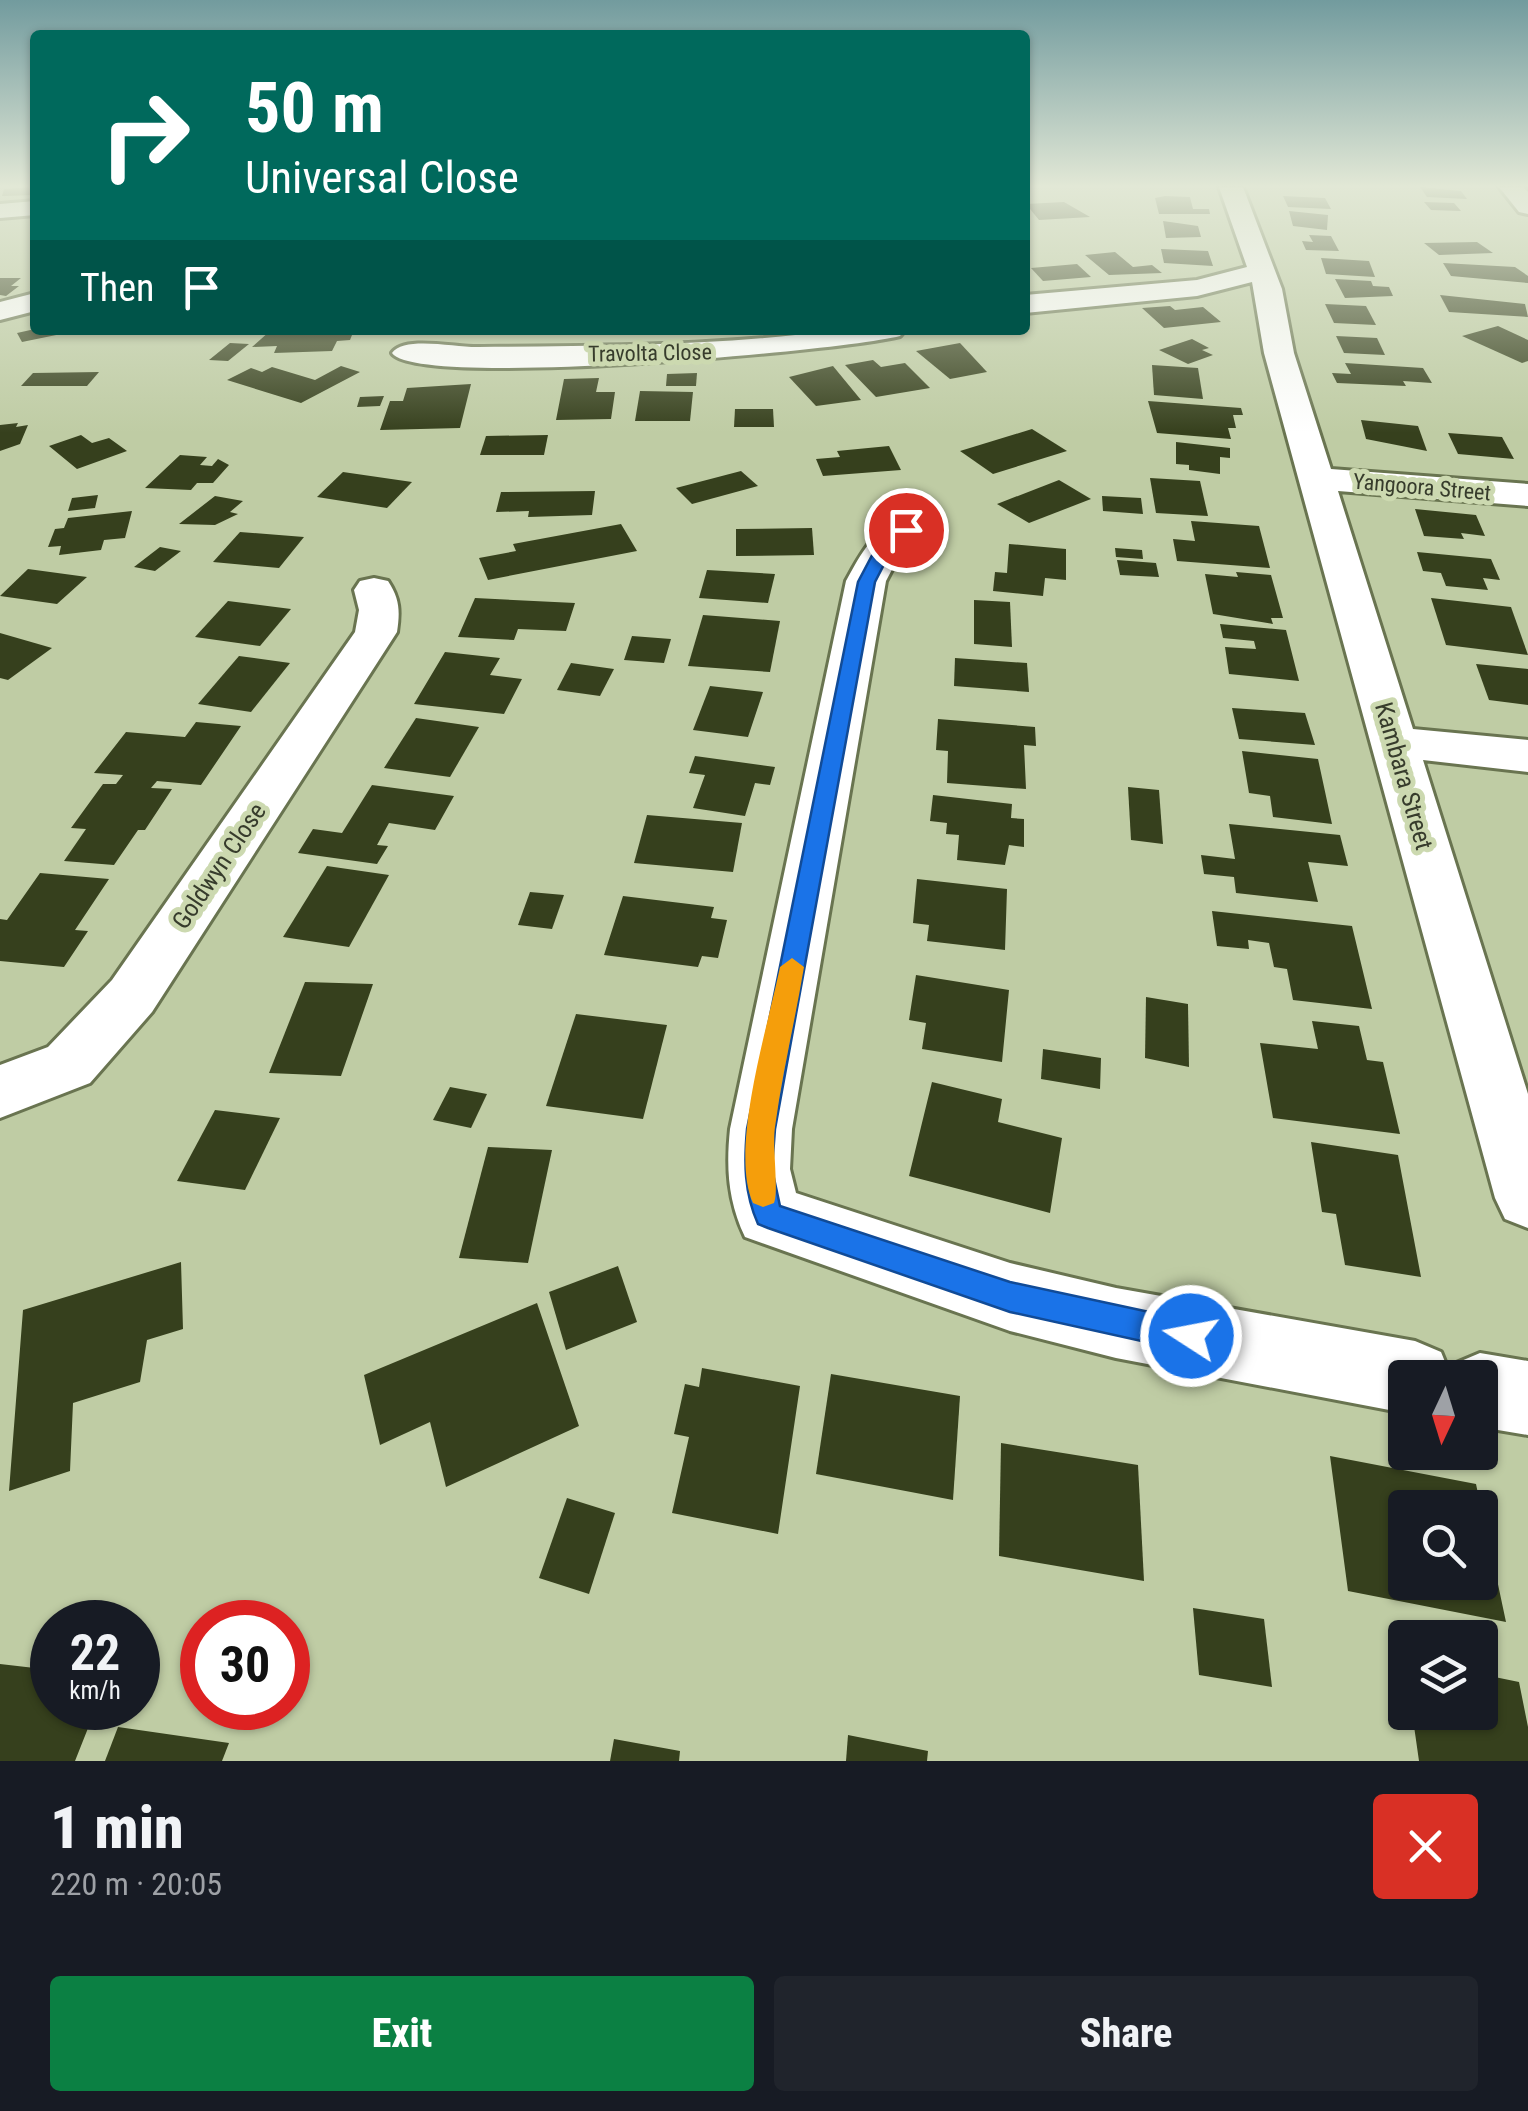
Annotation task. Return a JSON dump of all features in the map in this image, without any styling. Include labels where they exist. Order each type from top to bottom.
[{"type":"street","name":"Kambara Street","points":[[1246,269],[1264,330],[1279,353]]},
{"type":"street","name":"Kambara Street","points":[[1261,269],[1279,332],[1279,353],[1528,1198]]},
{"type":"street","points":[[1030,304],[1197,288],[1252,289]]},
{"type":"street","points":[[0,311],[30,303]]},
{"type":"street","name":"Travolta Close","points":[[407,353],[448,357],[763,349],[857,335]]},
{"type":"street","name":"Yangoora Street","points":[[1316,479],[1528,496]]},
{"type":"street","points":[[906,530],[884,548],[866,582],[761,1129],[758,1169],[768,1215],[1010,1297],[1116,1323],[1388,1373]]},
{"type":"street","name":"Goldwyn Close","points":[[0,1092],[68,1065],[132,996],[376,632],[380,610],[374,590]]},
{"type":"street","points":[[1394,742],[1528,756]]},
{"type":"street","points":[[1498,1393],[1528,1398]]},
{"type":"building","points":[[1032,269],[1083,269],[1091,277],[1043,281]]},
{"type":"building","points":[[1102,269],[1157,269],[1162,273],[1109,275]]},
{"type":"building","points":[[1324,269],[1372,269],[1375,277],[1326,274]]},
{"type":"building","points":[[1447,269],[1518,269],[1528,276],[1528,283],[1451,276]]},
{"type":"building","points":[[0,278],[21,278],[11,286],[19,286],[6,296],[0,295]]},
{"type":"building","points":[[1335,279],[1371,281],[1373,286],[1389,287],[1393,296],[1345,298]]},
{"type":"building","points":[[1440,295],[1525,304],[1528,317],[1449,312]]},
{"type":"building","points":[[1325,304],[1366,306],[1376,325],[1334,323]]},
{"type":"building","points":[[1170,306],[1175,310],[1203,307],[1221,322],[1164,328],[1142,308]]},
{"type":"building","points":[[1498,326],[1528,340],[1528,361],[1522,363],[1462,336]]},
{"type":"building","points":[[30,330],[30,335],[56,335],[22,342],[17,333]]},
{"type":"building","points":[[266,335],[352,335],[350,340],[337,341],[332,351],[274,353],[277,346],[252,347]]},
{"type":"building","points":[[1336,336],[1377,338],[1385,355],[1344,353]]},
{"type":"building","points":[[1192,339],[1209,348],[1202,350],[1213,355],[1188,364],[1159,350]]},
{"type":"building","points":[[230,343],[249,344],[228,361],[209,360]]},
{"type":"building","points":[[960,343],[987,372],[950,379],[916,351]]},
{"type":"building","points":[[873,360],[881,367],[905,363],[930,388],[876,397],[845,365]]},
{"type":"building","points":[[1345,363],[1423,368],[1432,383],[1337,383],[1332,373],[1351,374]]},
{"type":"building","points":[[1152,365],[1198,368],[1203,399],[1154,395]]},
{"type":"building","points":[[341,366],[360,372],[301,403],[227,380],[251,368],[262,372],[272,367],[315,380]]},
{"type":"building","points":[[833,366],[861,400],[816,406],[789,377]]},
{"type":"building","points":[[99,372],[87,386],[21,386],[33,373]]},
{"type":"building","points":[[697,373],[696,386],[666,386],[667,374]]},
{"type":"building","points":[[599,378],[596,392],[615,392],[611,419],[556,420],[564,379]]},
{"type":"building","points":[[471,384],[460,428],[380,430],[390,401],[403,401],[407,388]]},
{"type":"building","points":[[640,391],[693,392],[690,421],[635,421]]},
{"type":"building","points":[[384,396],[380,406],[357,407],[360,397]]},
{"type":"building","points":[[1148,401],[1241,408],[1243,415],[1233,415],[1236,428],[1228,428],[1231,439],[1157,433]]},
{"type":"building","points":[[735,409],[773,409],[774,427],[734,427]]},
{"type":"building","points":[[1361,420],[1418,426],[1427,451],[1366,439]]},
{"type":"building","points":[[18,423],[16,427],[28,425],[20,444],[0,451],[0,425]]},
{"type":"building","points":[[1032,429],[1067,451],[993,474],[960,451]]},
{"type":"building","points":[[1448,433],[1502,437],[1514,459],[1458,454]]},
{"type":"building","points":[[81,435],[92,443],[109,438],[127,451],[77,469],[49,446]]},
{"type":"building","points":[[548,435],[544,455],[480,455],[486,436]]},
{"type":"building","points":[[1176,442],[1230,448],[1230,458],[1220,457],[1220,474],[1189,470],[1189,465],[1176,464]]},
{"type":"building","points":[[889,446],[901,470],[823,476],[816,459],[840,457],[837,451]]},
{"type":"building","points":[[180,455],[207,457],[200,465],[212,466],[218,459],[229,465],[213,483],[197,483],[191,490],[145,488]]},
{"type":"building","points":[[741,471],[758,486],[692,504],[676,488]]},
{"type":"building","points":[[343,472],[412,482],[387,508],[317,497]]},
{"type":"building","points":[[1150,478],[1200,481],[1208,516],[1156,513]]},
{"type":"building","points":[[1059,480],[1091,499],[1029,523],[997,504]]},
{"type":"building","points":[[595,491],[592,515],[528,517],[529,511],[496,512],[501,492]]},
{"type":"building","points":[[98,495],[95,508],[68,511],[72,498]]},
{"type":"building","points":[[215,496],[243,501],[230,512],[238,514],[215,525],[179,524]]},
{"type":"building","points":[[1102,496],[1141,498],[1143,514],[1103,511]]},
{"type":"building","points":[[1415,509],[1476,515],[1485,536],[1424,536]]},
{"type":"building","points":[[132,511],[125,538],[104,540],[101,550],[59,555],[61,546],[48,547],[55,529],[64,528],[68,518]]},
{"type":"building","points":[[1191,521],[1259,526],[1270,568],[1177,561],[1173,539],[1195,541]]},
{"type":"building","points":[[621,524],[637,551],[488,580],[479,558],[516,551],[513,544]]},
{"type":"building","points":[[812,528],[814,555],[736,556],[736,529]]},
{"type":"building","points":[[240,532],[304,537],[279,568],[213,562]]},
{"type":"building","points":[[1009,544],[1066,549],[1066,580],[1045,578],[1043,596],[993,591],[995,572],[1007,573]]},
{"type":"building","points":[[160,547],[181,551],[155,571],[134,567]]},
{"type":"building","points":[[1115,548],[1142,550],[1143,559],[1116,557]]},
{"type":"building","points":[[1417,552],[1491,559],[1500,580],[1483,578],[1488,590],[1446,586],[1441,573],[1423,571]]},
{"type":"building","points":[[1117,560],[1156,563],[1159,577],[1120,575]]},
{"type":"building","points":[[28,569],[87,577],[57,604],[0,596]]},
{"type":"building","points":[[707,570],[775,574],[768,603],[699,598]]},
{"type":"building","points":[[1236,572],[1271,575],[1283,618],[1271,618],[1273,624],[1213,614],[1205,574],[1238,577]]},
{"type":"building","points":[[475,598],[575,603],[566,631],[518,629],[514,640],[458,637]]},
{"type":"building","points":[[1431,598],[1511,607],[1528,655],[1446,645]]},
{"type":"building","points":[[974,600],[1010,602],[1012,647],[974,644]]},
{"type":"building","points":[[228,601],[291,609],[260,646],[195,637]]},
{"type":"building","points":[[703,615],[780,621],[770,672],[688,666]]},
{"type":"building","points":[[1220,624],[1286,630],[1299,681],[1229,674],[1225,647],[1256,649],[1254,641],[1223,638]]},
{"type":"building","points":[[0,633],[52,648],[8,680],[0,678]]},
{"type":"building","points":[[632,636],[671,639],[664,663],[624,660]]},
{"type":"building","points":[[445,652],[500,658],[490,675],[522,679],[504,714],[414,704]]},
{"type":"building","points":[[239,656],[290,663],[251,712],[198,704]]},
{"type":"building","points":[[955,658],[1027,663],[1029,692],[954,686]]},
{"type":"building","points":[[571,663],[614,669],[600,696],[557,690]]},
{"type":"building","points":[[1476,664],[1528,669],[1528,705],[1489,700]]},
{"type":"building","points":[[710,686],[763,692],[748,737],[693,730]]},
{"type":"building","points":[[1232,708],[1305,713],[1315,745],[1239,739]]},
{"type":"building","points":[[416,718],[479,727],[450,777],[384,768]]},
{"type":"building","points":[[938,719],[1035,727],[1036,746],[1024,745],[1026,789],[947,783],[948,751],[936,750]]},
{"type":"building","points":[[196,722],[241,726],[201,785],[157,781],[151,788],[172,789],[145,830],[138,830],[114,865],[64,861],[86,829],[71,828],[103,784],[116,784],[123,775],[94,773],[126,732],[185,737]]},
{"type":"building","points":[[1242,751],[1318,759],[1332,824],[1273,817],[1270,796],[1249,793]]},
{"type":"building","points":[[695,756],[775,767],[770,785],[755,783],[745,816],[693,808],[705,775],[689,773]]},
{"type":"building","points":[[372,785],[454,796],[435,830],[389,823],[377,845],[388,846],[377,864],[298,853],[313,829],[342,833]]},
{"type":"building","points":[[1128,787],[1159,790],[1163,844],[1131,840]]},
{"type":"building","points":[[933,795],[1012,804],[1011,818],[1024,819],[1024,847],[1009,845],[1005,865],[957,860],[959,835],[946,834],[947,823],[930,821]]},
{"type":"building","points":[[647,815],[742,823],[733,872],[634,863]]},
{"type":"building","points":[[1229,824],[1340,835],[1348,866],[1308,862],[1318,902],[1236,893],[1234,877],[1204,874],[1201,855],[1235,859]]},
{"type":"building","points":[[327,866],[389,875],[349,947],[283,937]]},
{"type":"building","points":[[40,873],[109,879],[75,930],[88,931],[64,967],[0,961],[0,919],[7,920]]},
{"type":"building","points":[[917,879],[1007,889],[1005,950],[927,941],[929,925],[913,923]]},
{"type":"building","points":[[530,892],[564,895],[552,929],[518,925]]},
{"type":"building","points":[[623,896],[714,907],[711,918],[727,920],[718,958],[702,956],[698,967],[604,955]]},
{"type":"building","points":[[1212,911],[1352,926],[1372,1009],[1293,1000],[1287,969],[1274,967],[1269,943],[1248,940],[1249,949],[1217,946]]},
{"type":"building","points":[[916,975],[1009,990],[1002,1062],[922,1049],[926,1023],[909,1020]]},
{"type":"building","points":[[305,982],[373,984],[341,1076],[269,1073]]},
{"type":"building","points":[[1146,997],[1188,1004],[1189,1067],[1145,1058]]},
{"type":"building","points":[[576,1014],[667,1025],[643,1119],[546,1106]]},
{"type":"building","points":[[1312,1021],[1359,1026],[1367,1060],[1383,1062],[1400,1134],[1273,1118],[1260,1043],[1318,1049]]},
{"type":"building","points":[[1043,1049],[1101,1058],[1100,1089],[1041,1079]]},
{"type":"building","points":[[932,1082],[1002,1099],[998,1122],[1062,1138],[1050,1213],[909,1176]]},
{"type":"building","points":[[450,1087],[487,1094],[471,1128],[433,1120]]},
{"type":"building","points":[[215,1110],[280,1118],[245,1190],[177,1181]]},
{"type":"building","points":[[1311,1142],[1398,1155],[1421,1277],[1345,1265],[1336,1214],[1322,1212]]},
{"type":"building","points":[[488,1147],[552,1150],[528,1263],[459,1258]]},
{"type":"building","points":[[181,1262],[183,1329],[147,1340],[140,1382],[73,1403],[70,1471],[9,1491],[23,1310]]},
{"type":"building","points":[[618,1266],[637,1322],[566,1350],[549,1292]]},
{"type":"building","points":[[537,1303],[579,1426],[446,1487],[430,1422],[380,1445],[364,1375]]},
{"type":"building","points":[[702,1368],[800,1386],[778,1534],[672,1513],[689,1437],[674,1434],[685,1384],[699,1387]]},
{"type":"building","points":[[831,1374],[960,1396],[953,1500],[816,1474]]},
{"type":"building","points":[[1001,1443],[1138,1465],[1144,1581],[999,1556]]},
{"type":"building","points":[[1330,1456],[1476,1484],[1477,1490],[1388,1490],[1388,1599],[1348,1591]]},
{"type":"building","points":[[567,1498],[615,1513],[589,1594],[539,1578]]},
{"type":"building","points":[[1498,1584],[1506,1622],[1394,1600],[1498,1600]]},
{"type":"building","points":[[1193,1608],[1264,1619],[1272,1687],[1199,1675]]},
{"type":"building","points":[[0,1664],[30,1667],[30,1730],[87,1730],[75,1761],[0,1761]]},
{"type":"building","points":[[1498,1678],[1519,1682],[1528,1727],[1528,1761],[1419,1761],[1415,1730],[1498,1730]]},
{"type":"building","points":[[117,1730],[229,1743],[222,1761],[105,1761]]},
{"type":"building","points":[[848,1735],[928,1751],[927,1761],[846,1761]]},
{"type":"building","points":[[614,1739],[680,1751],[679,1761],[610,1761]]},
{"type":"slow traffic","points":[[763,1194],[758,1169],[761,1129],[792,967]]},
{"type":"route","points":[[906,530],[884,548],[866,582],[761,1129],[758,1169],[768,1215],[1010,1297],[1116,1323],[1191,1336]]}]
